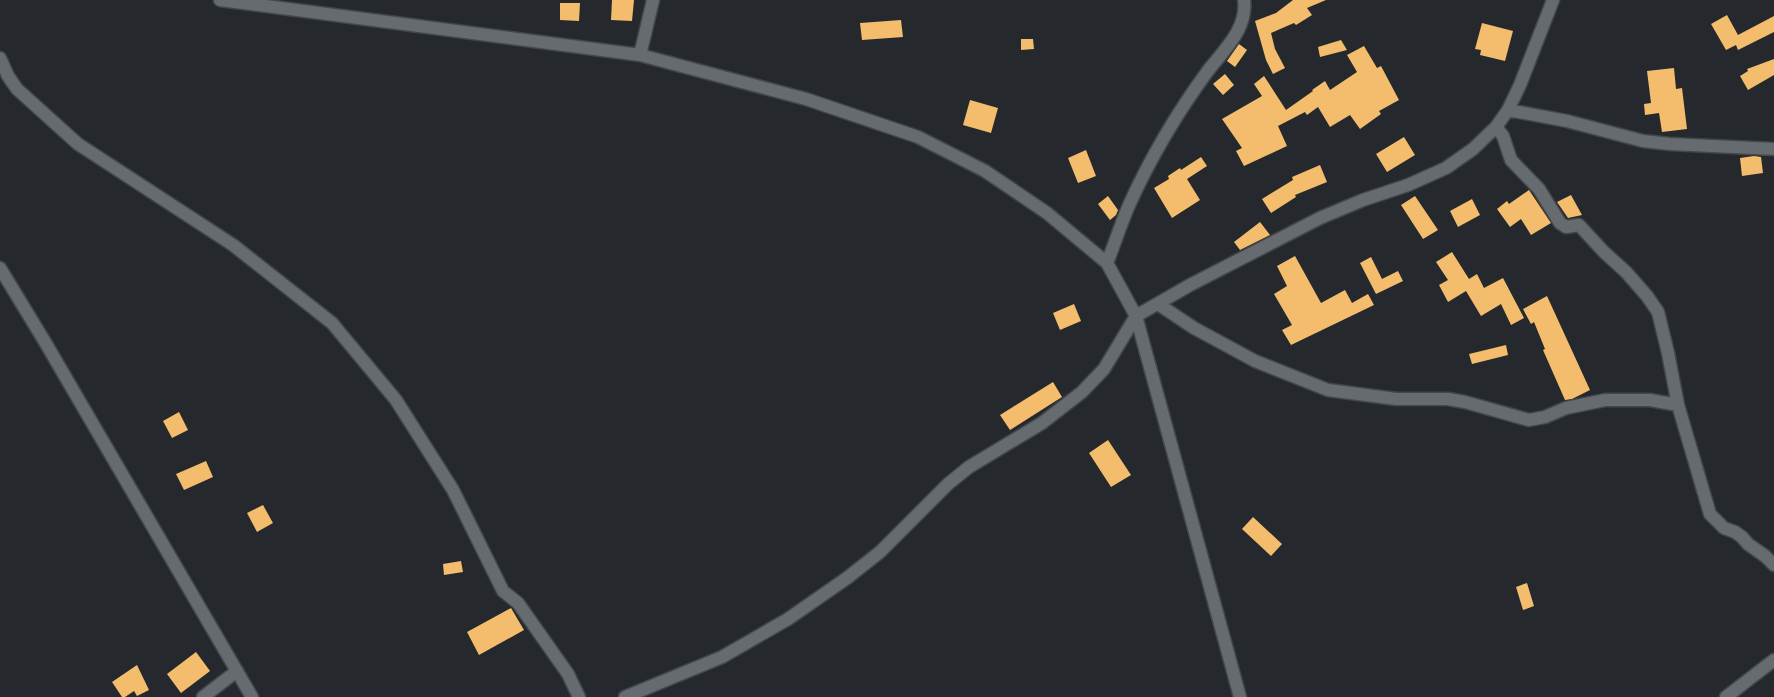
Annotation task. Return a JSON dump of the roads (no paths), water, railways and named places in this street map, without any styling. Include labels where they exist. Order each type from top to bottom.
[{"type":"street","points":[[220,0],[640,55],[806,99],[918,137],[985,171],[1046,213],[1107,263],[1136,316],[1240,697]]},
{"type":"street","points":[[640,55],[653,0]]},
{"type":"street","points":[[1107,263],[1130,203],[1166,134],[1188,99],[1238,32],[1243,19],[1244,0]]},
{"type":"street","points":[[625,697],[722,657],[788,619],[847,578],[880,552],[948,484],[969,467],[1042,423],[1082,392],[1104,368],[1136,316],[1190,285],[1320,218],[1363,200],[1408,185],[1446,168],[1474,149],[1496,127],[1508,110],[1520,85],[1553,0]]},
{"type":"street","points":[[0,58],[8,76],[17,89],[78,144],[233,245],[332,323],[396,400],[453,490],[503,592],[518,603],[568,674],[579,697]]},
{"type":"street","points":[[1508,110],[1567,121],[1642,141],[1774,149]]},
{"type":"street","points":[[1496,127],[1503,136],[1511,160],[1538,189],[1555,212],[1560,223],[1566,226],[1579,225],[1626,272],[1658,312],[1678,405],[1710,514],[1724,528],[1742,537],[1774,566]]},
{"type":"street","points":[[0,268],[252,697]]},
{"type":"street","points":[[1158,304],[1194,328],[1255,361],[1328,390],[1396,398],[1448,399],[1529,420],[1545,417],[1566,408],[1605,400],[1650,400],[1678,405]]},
{"type":"street","points":[[1726,697],[1774,660]]},
{"type":"street","points":[[203,697],[237,671]]}]
